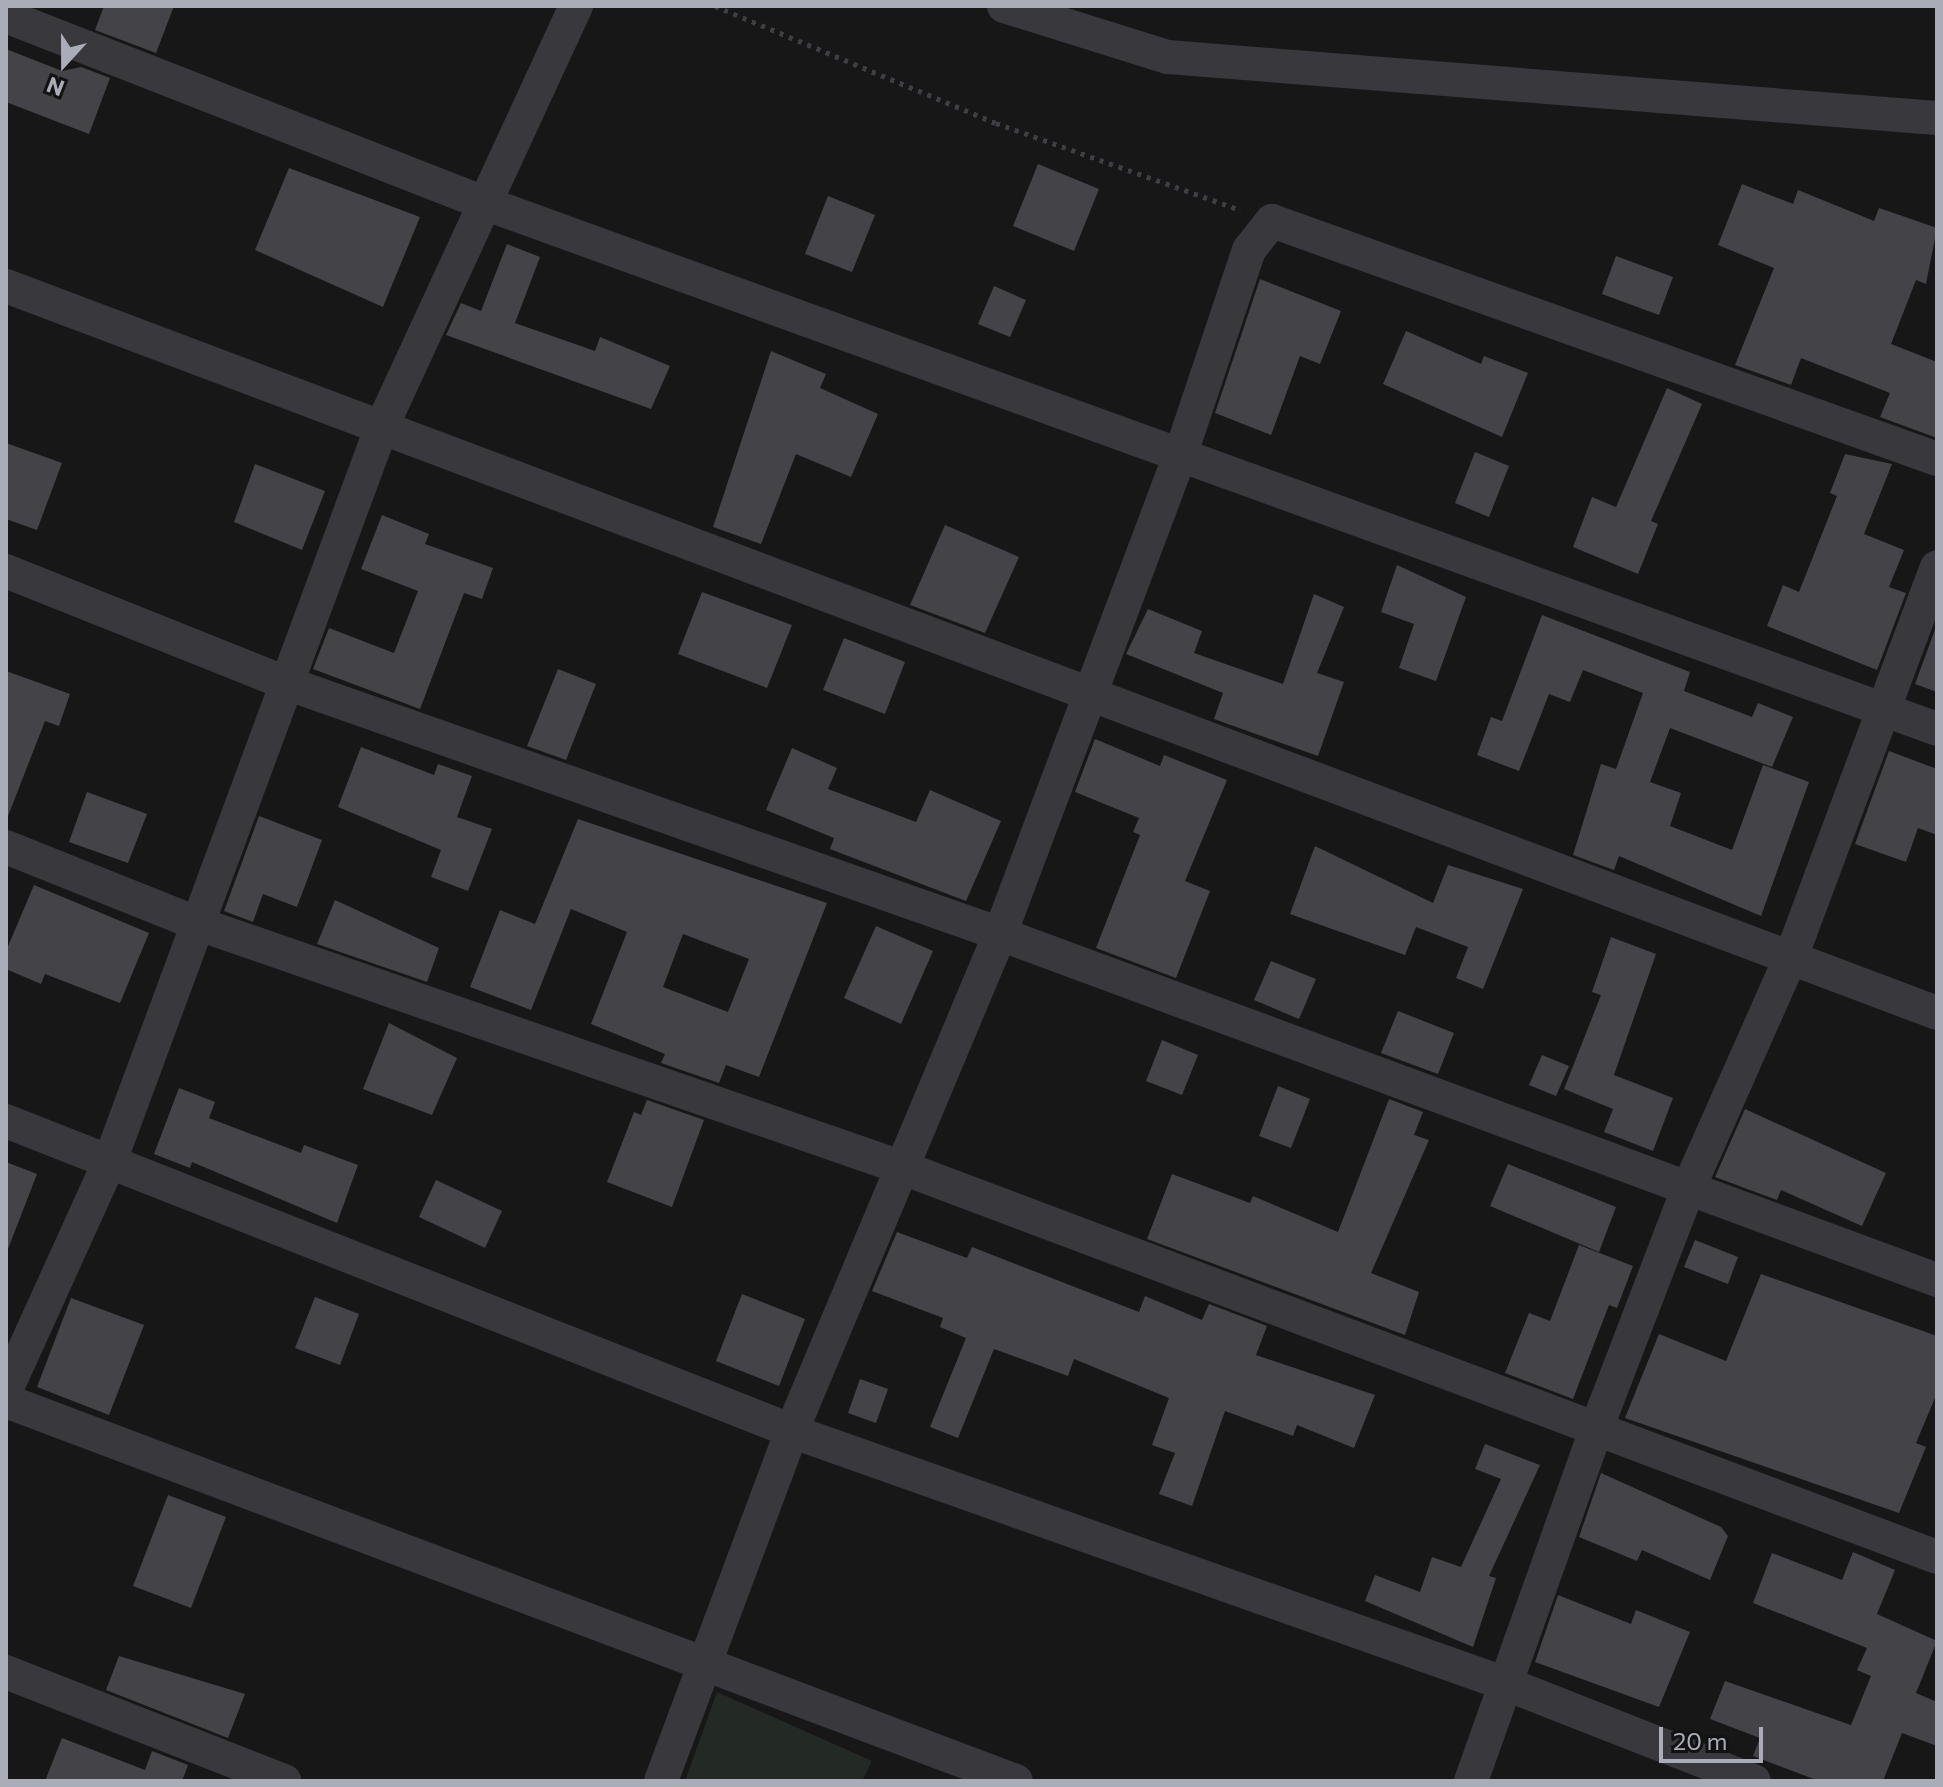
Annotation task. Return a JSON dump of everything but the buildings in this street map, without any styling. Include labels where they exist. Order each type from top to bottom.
[{"type":"street","points":[[6,1390],[110,1161],[382,426],[576,6]]},
{"type":"street","points":[[1004,6],[1168,57],[1937,118]]},
{"type":"street","points":[[6,16],[484,203],[1182,450],[1937,729]]},
{"type":"street","points":[[661,1781],[706,1669],[792,1430],[1000,934],[1182,450],[1249,250],[1272,221],[1937,459]]},
{"type":"street","points":[[6,286],[1937,1013]]},
{"type":"street","points":[[1471,1781],[1509,1685],[1596,1429],[1689,1187],[1791,957],[1937,567]]},
{"type":"street","points":[[6,571],[289,684],[1000,934],[1937,1280]]},
{"type":"street","points":[[6,847],[196,923],[903,1168],[1937,1557]]},
{"type":"street","points":[[6,1121],[792,1430],[1509,1685],[1754,1781]]},
{"type":"street","points":[[6,1401],[706,1669],[1016,1781]]},
{"type":"street","points":[[6,1672],[284,1781]]},
{"type":"path","points":[[715,6],[996,123],[1272,221]]},
{"type":"shaded area","points":[[717,1692],[872,1761],[862,1781],[685,1781]]}]
